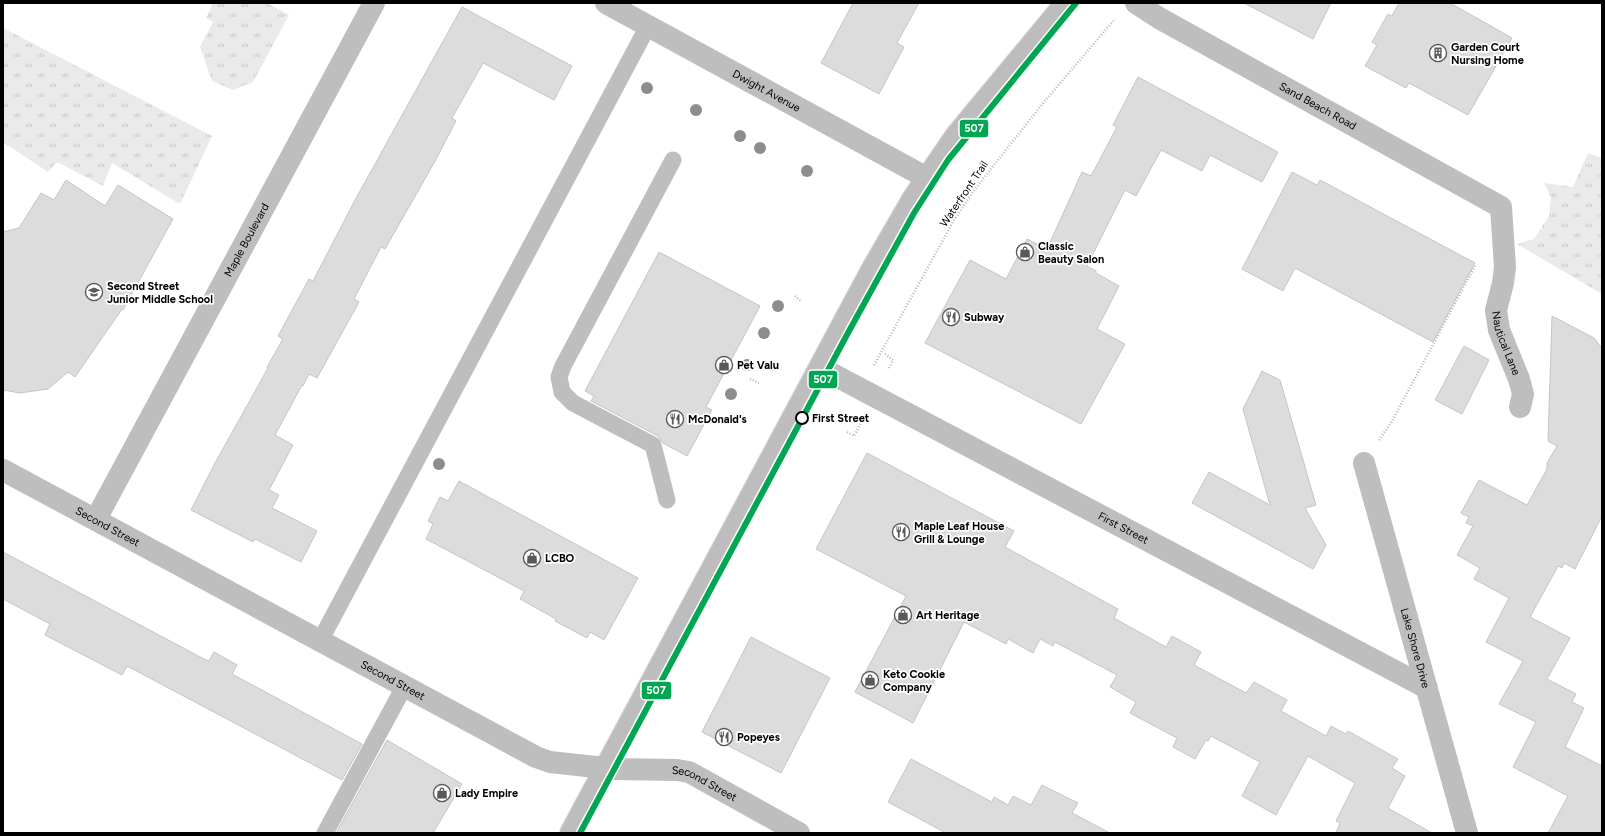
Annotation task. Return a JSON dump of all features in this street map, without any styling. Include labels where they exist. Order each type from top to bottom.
[{"type":"main road","points":[[571,833],[821,368],[872,270],[904,214],[956,136],[1066,3]]},
{"type":"street","name":"Maple Boulevard","points":[[96,519],[374,3]]},
{"type":"street","name":"Dwight Avenue","points":[[606,3],[927,178]]},
{"type":"street","name":"Sand Beach Road","points":[[1136,3],[1159,18],[1501,207]]},
{"type":"street","name":"Nautical Lane","points":[[1501,207],[1505,267],[1503,283],[1496,310],[1499,330],[1519,379],[1522,394],[1520,407]]},
{"type":"street","name":"First Street","points":[[821,368],[860,390],[1427,688]]},
{"type":"street","name":"Lake Shore Drive","points":[[1364,463],[1468,833]]},
{"type":"street","name":"Second Street","points":[[3,470],[536,757],[550,762],[689,772],[799,833]]},
{"type":"lane","points":[[320,641],[648,26]]},
{"type":"lane","points":[[667,500],[653,445],[573,403],[562,392],[559,378],[566,360],[673,160]]},
{"type":"lane","points":[[325,833],[404,687]]},
{"type":"path","name":"Waterfront Trail","points":[[860,390],[953,222],[972,193],[1044,102],[1109,26]]},
{"type":"path","points":[[1364,463],[1391,423],[1478,260]]},
{"type":"path","points":[[795,296],[802,302]]},
{"type":"path","points":[[885,354],[894,360],[888,370]]},
{"type":"path","points":[[750,378],[759,383]]},
{"type":"path","points":[[847,432],[854,436],[861,423]]},
{"type":"green space","points":[[213,3],[267,3],[289,15],[253,82],[233,90],[212,81],[200,47],[213,22],[206,18]]},
{"type":"green space","points":[[3,28],[212,136],[180,204],[112,163],[103,186],[57,162],[48,172],[3,142]]},
{"type":"green space","points":[[1588,153],[1602,158],[1602,294],[1517,244],[1534,239],[1549,216],[1551,197],[1544,183],[1573,187]]},
{"type":"building","points":[[853,3],[919,3],[897,43],[904,47],[879,94],[821,63]]},
{"type":"building","points":[[1244,3],[1331,3],[1313,39]]},
{"type":"building","name":"Garden Court Nursing Home","points":[[1399,3],[1450,3],[1512,38],[1468,115],[1409,83],[1406,88],[1365,66],[1377,45],[1372,42],[1388,14],[1392,16]]},
{"type":"building","points":[[462,7],[572,66],[554,100],[483,63],[452,118],[456,121],[434,163],[385,249],[381,247],[354,299],[359,302],[317,378],[309,374],[303,386],[302,385],[275,435],[293,445],[269,490],[279,495],[272,508],[317,531],[301,562],[255,539],[253,542],[191,510],[283,339],[278,336],[309,279],[313,281],[354,202]]},
{"type":"building","points":[[1138,77],[1278,152],[1262,182],[1210,155],[1202,171],[1161,150],[1136,196],[1125,190],[1087,266],[1119,286],[1097,329],[1125,344],[1081,424],[925,343],[970,260],[1006,279],[1027,239],[1047,249],[1082,172],[1091,176],[1117,127],[1113,125]]},
{"type":"building","points":[[1292,172],[1317,185],[1320,180],[1475,263],[1433,342],[1295,268],[1283,291],[1242,269]]},
{"type":"building","points":[[66,180],[105,206],[118,185],[173,219],[123,310],[122,309],[75,377],[68,372],[48,389],[20,393],[3,390],[3,232],[19,228],[41,193],[54,200]]},
{"type":"building","points":[[659,252],[760,306],[706,407],[712,410],[687,456],[663,443],[658,436],[591,401],[594,396],[585,391]]},
{"type":"building","points":[[1552,316],[1594,338],[1602,348],[1602,516],[1575,569],[1564,563],[1562,568],[1558,566],[1530,617],[1570,638],[1547,679],[1576,694],[1572,702],[1584,708],[1565,747],[1602,766],[1602,833],[1548,833],[1568,796],[1513,767],[1536,722],[1499,704],[1523,661],[1486,642],[1509,598],[1474,579],[1480,568],[1457,555],[1473,526],[1466,523],[1469,517],[1461,513],[1479,480],[1527,505],[1547,469],[1547,463],[1557,446],[1548,441]]},
{"type":"building","points":[[1464,346],[1489,360],[1462,414],[1435,400]]},
{"type":"building","points":[[1262,371],[1280,380],[1316,505],[1305,508],[1326,545],[1313,569],[1192,503],[1209,472],[1270,505],[1243,409]]},
{"type":"building","points":[[867,453],[1014,531],[1005,547],[1118,609],[1114,618],[1166,647],[1172,636],[1201,652],[1194,665],[1246,693],[1254,682],[1287,700],[1281,711],[1326,736],[1331,726],[1346,734],[1348,731],[1398,759],[1392,768],[1405,776],[1388,808],[1432,833],[1336,833],[1340,823],[1336,821],[1355,783],[1308,756],[1276,815],[1242,796],[1260,762],[1211,736],[1208,741],[1206,740],[1195,759],[1173,747],[1177,738],[1130,713],[1136,702],[1110,687],[1117,675],[1055,642],[1053,646],[1040,639],[1033,653],[1008,639],[1006,644],[964,622],[913,723],[855,692],[906,596],[816,549]]},
{"type":"building","name":"LCBO","points":[[459,481],[638,578],[604,640],[590,632],[587,638],[555,621],[556,619],[520,599],[524,591],[426,539],[433,524],[428,521],[440,497],[448,501]]},
{"type":"building","points":[[3,552],[204,659],[209,661],[214,652],[237,665],[232,674],[362,744],[342,780],[127,666],[122,675],[45,635],[50,624],[3,599]]},
{"type":"building","points":[[751,637],[830,678],[781,773],[702,732]]},
{"type":"building","points":[[387,740],[462,784],[433,833],[336,833]]},
{"type":"building","points":[[911,759],[992,802],[994,797],[1008,805],[1013,796],[1031,805],[1042,785],[1078,803],[1072,813],[1110,833],[946,833],[888,802]]},
{"type":"transit line","name":"507","points":[[580,833],[849,331],[914,213],[948,160],[1076,3]]},
{"type":"place","name":"Garden Court Nursing Home","points":[[1438,53]]},
{"type":"place","name":"Classic Beauty Salon","points":[[1025,252]]},
{"type":"place","name":"Second Street Junior Middle School","points":[[94,292]]},
{"type":"place","name":"Subway","points":[[951,317]]},
{"type":"place","name":"Pet Valu","points":[[724,365]]},
{"type":"place","name":"First Street","points":[[802,418]]},
{"type":"place","name":"McDonald's","points":[[675,419]]},
{"type":"place","name":"Maple Leaf House Grill & Lounge","points":[[901,532]]},
{"type":"place","name":"LCBO","points":[[532,558]]},
{"type":"place","name":"Art Heritage","points":[[903,615]]},
{"type":"place","name":"Keto Cookie Company","points":[[870,680]]},
{"type":"place","name":"Popeyes","points":[[724,737]]},
{"type":"place","name":"Lady Empire","points":[[442,793]]}]
